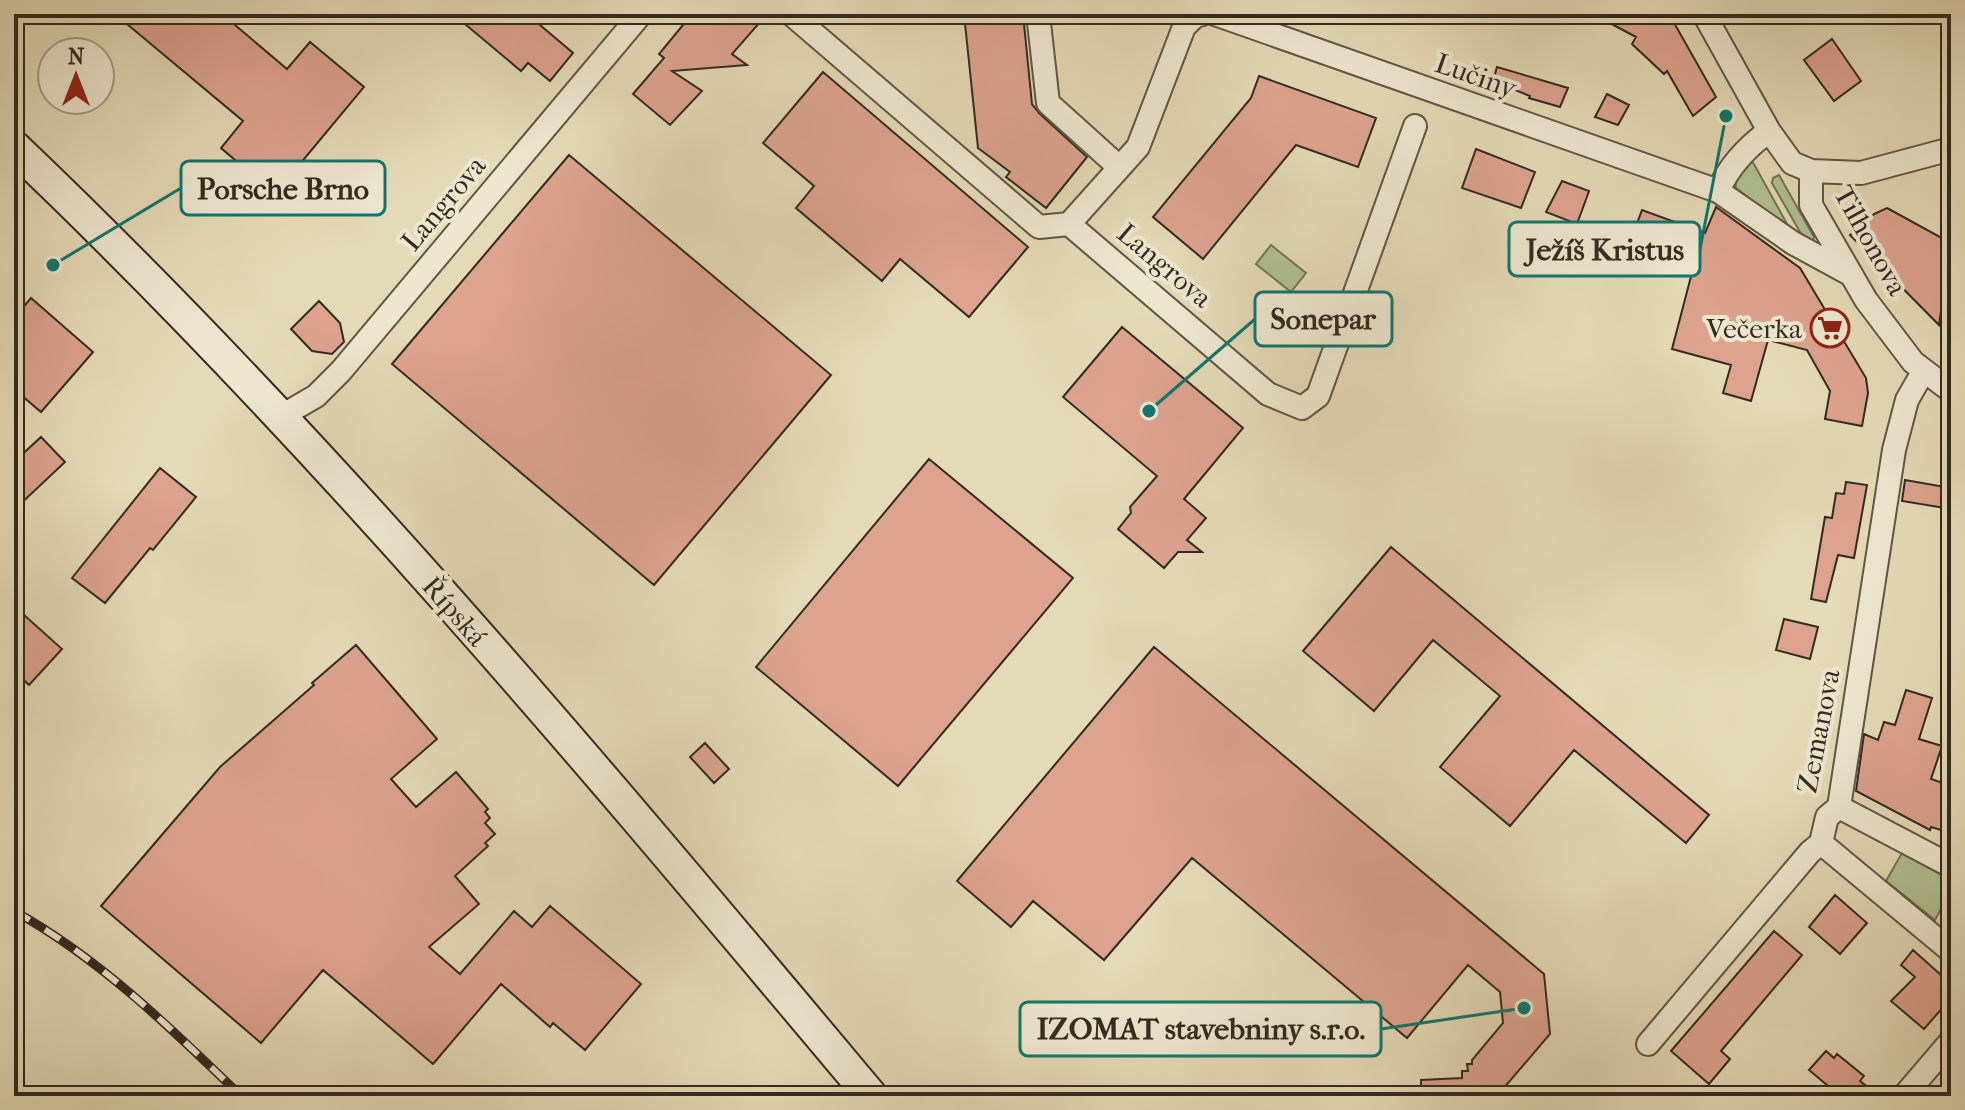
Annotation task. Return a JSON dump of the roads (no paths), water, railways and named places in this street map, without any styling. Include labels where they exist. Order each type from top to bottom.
[{"type":"street","name":"Langrova","points":[[280,417],[316,396],[341,371],[641,14]]},
{"type":"street","points":[[791,14],[1039,227],[1069,224],[1138,147],[1184,27],[1195,16],[1203,14]]},
{"type":"street","points":[[1038,14],[1048,103],[1119,167]]},
{"type":"street","name":"Lučiny","points":[[1215,14],[1718,191],[1793,243],[1850,274]]},
{"type":"street","name":"Tilhonova","points":[[1704,14],[1785,156],[1792,163],[1811,171],[1811,205],[1850,274],[1894,338],[1923,372],[1951,391]]},
{"type":"street","name":"Langrova","points":[[1069,224],[1268,394],[1302,408],[1318,396],[1415,126]]},
{"type":"street","points":[[1718,191],[1726,174],[1743,153],[1769,131]]},
{"type":"street","name":"Řípská","points":[[14,147],[280,417],[476,635],[871,1096]]},
{"type":"street","points":[[1811,171],[1861,173],[1951,149]]},
{"type":"street","name":"Zemanova","points":[[1648,1044],[1810,852],[1821,843],[1827,817],[1839,807],[1894,450],[1907,400],[1923,372]]},
{"type":"street","points":[[1839,807],[1951,866]]},
{"type":"street","points":[[1821,843],[1951,951]]},
{"type":"street","points":[[1904,1096],[1951,1041]]},
{"type":"railway","points":[[14,911],[76,950],[134,996],[241,1096]]},
{"type":"place","name":"Ježíš Kristus","points":[[1726,116]]},
{"type":"place","name":"Porsche Brno","points":[[53,265]]},
{"type":"place","name":"Večerka","points":[[1830,328]]},
{"type":"place","name":"Sonepar","points":[[1149,411]]},
{"type":"place","name":"IZOMAT stavebniny s.r.o.","points":[[1524,1008]]}]
